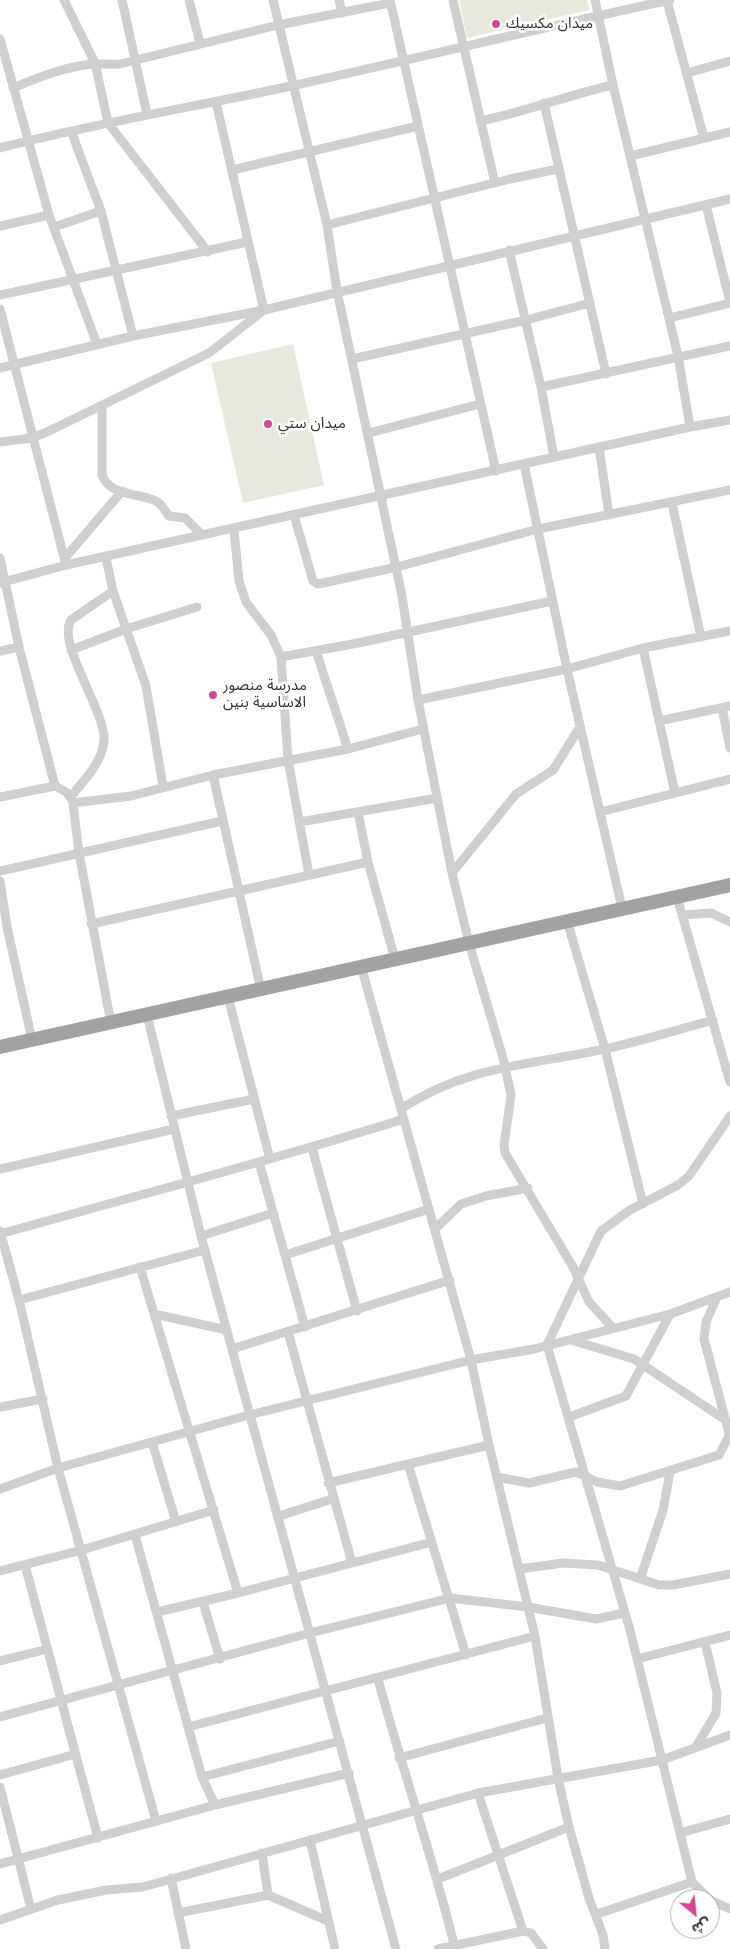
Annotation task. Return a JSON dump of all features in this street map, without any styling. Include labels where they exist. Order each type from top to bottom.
[{"type":"highway","points":[[0,1047],[730,885]]},
{"type":"street","points":[[64,0],[95,63],[108,122],[208,252]]},
{"type":"street","points":[[122,0],[147,114]]},
{"type":"street","points":[[189,0],[200,43]]},
{"type":"street","points":[[273,0],[327,226],[337,291],[369,432],[396,567],[418,700],[452,873],[469,943],[511,1094],[504,1145],[511,1165],[528,1188],[580,1280],[589,1302],[614,1328]]},
{"type":"street","points":[[339,0],[342,12]]},
{"type":"street","points":[[453,0],[495,183]]},
{"type":"street","points":[[595,0],[613,85],[678,356],[690,427]]},
{"type":"street","points":[[0,148],[108,122],[216,102],[462,45],[669,0],[704,138]]},
{"type":"street","points":[[13,88],[70,67],[95,63],[109,66],[278,25],[390,2],[496,471]]},
{"type":"street","points":[[0,39],[49,215],[97,344]]},
{"type":"street","points":[[687,73],[730,61]]},
{"type":"street","points":[[480,121],[613,85]]},
{"type":"street","points":[[216,102],[264,310]]},
{"type":"street","points":[[544,103],[558,169],[576,236],[606,374]]},
{"type":"street","points":[[232,170],[310,150],[418,126]]},
{"type":"street","points":[[71,131],[101,211],[133,336]]},
{"type":"street","points":[[630,156],[730,132]]},
{"type":"street","points":[[327,226],[495,183],[558,169]]},
{"type":"street","points":[[0,368],[133,336],[264,310],[508,250],[576,236],[730,199]]},
{"type":"street","points":[[669,318],[730,302],[727,280],[706,205]]},
{"type":"street","points":[[54,227],[101,211]]},
{"type":"street","points":[[0,226],[49,215]]},
{"type":"street","points":[[0,295],[208,252],[247,242]]},
{"type":"street","points":[[508,250],[541,387],[554,457]]},
{"type":"street","points":[[352,358],[526,320],[590,303]]},
{"type":"street","points":[[0,309],[65,561]]},
{"type":"street","points":[[0,442],[32,438],[209,354],[264,310]]},
{"type":"street","points":[[541,387],[730,346]]},
{"type":"street","points":[[369,432],[480,404]]},
{"type":"street","points":[[102,405],[102,475],[109,487],[156,500],[169,516],[184,518],[202,535]]},
{"type":"street","points":[[3,583],[65,561],[106,558],[554,457],[730,420]]},
{"type":"street","points":[[600,447],[609,515]]},
{"type":"street","points":[[524,464],[567,669],[622,908]]},
{"type":"street","points":[[294,515],[316,584],[396,567],[538,529],[730,490]]},
{"type":"street","points":[[65,561],[122,492]]},
{"type":"street","points":[[672,503],[701,636]]},
{"type":"street","points":[[234,530],[239,581],[246,602],[271,635],[281,658],[288,760],[309,875]]},
{"type":"street","points":[[0,558],[3,583],[55,786],[72,800],[116,799],[213,775],[348,749],[424,729]]},
{"type":"street","points":[[106,558],[114,591],[146,686],[163,786]]},
{"type":"street","points":[[112,1023],[91,924],[72,800],[102,751],[104,741],[98,716],[71,650],[68,628],[69,622],[114,591]]},
{"type":"street","points":[[281,658],[552,601]]},
{"type":"street","points":[[71,650],[126,629],[197,607]]},
{"type":"street","points":[[418,700],[567,669],[643,648],[730,631]]},
{"type":"street","points":[[0,651],[19,647]]},
{"type":"street","points":[[643,648],[675,793]]},
{"type":"street","points":[[316,651],[348,749]]},
{"type":"street","points":[[659,721],[726,707],[730,748]]},
{"type":"street","points":[[452,873],[516,794],[553,770],[580,727]]},
{"type":"street","points":[[213,775],[237,890],[261,990]]},
{"type":"street","points":[[600,812],[730,779]]},
{"type":"street","points":[[0,797],[55,786]]},
{"type":"street","points":[[300,822],[437,798]]},
{"type":"street","points":[[358,812],[368,862],[395,960]]},
{"type":"street","points":[[0,870],[222,820]]},
{"type":"street","points":[[91,924],[368,862]]},
{"type":"street","points":[[0,881],[3,928],[32,1040]]},
{"type":"street","points":[[677,897],[730,1082]]},
{"type":"street","points":[[682,916],[711,913],[730,922]]},
{"type":"street","points":[[567,921],[605,1049],[643,1204]]},
{"type":"street","points":[[361,966],[471,1360],[489,1445],[536,1636],[547,1718],[558,1778],[589,1898],[597,1914],[605,1949]]},
{"type":"street","points":[[228,997],[270,1159]]},
{"type":"street","points":[[147,1015],[204,1250],[364,1825],[396,1949]]},
{"type":"street","points":[[401,1109],[451,1081],[505,1068],[605,1049],[713,1020]]},
{"type":"street","points":[[171,1116],[254,1099]]},
{"type":"street","points":[[699,1889],[692,1882],[637,1659],[587,1476],[547,1345],[580,1280],[601,1231],[689,1176],[730,1116]]},
{"type":"street","points":[[156,1821],[58,1468],[19,1300],[0,1233],[312,1148],[404,1119]]},
{"type":"street","points":[[0,1169],[174,1129]]},
{"type":"street","points":[[312,1148],[357,1311]]},
{"type":"street","points":[[259,1162],[305,1327]]},
{"type":"street","points":[[435,1229],[461,1204],[486,1196],[528,1188]]},
{"type":"street","points":[[285,1255],[429,1209]]},
{"type":"street","points":[[201,1236],[273,1213]]},
{"type":"street","points":[[19,1300],[204,1250]]},
{"type":"street","points":[[140,1267],[238,1593]]},
{"type":"street","points":[[232,1349],[450,1280]]},
{"type":"street","points":[[0,1489],[58,1468],[249,1414],[306,1402],[471,1360],[570,1340],[670,1314],[730,1292]]},
{"type":"street","points":[[497,1477],[530,1483],[572,1472],[587,1476],[597,1482],[620,1486],[719,1456],[730,1435],[724,1419],[704,1339],[706,1322],[717,1297]]},
{"type":"street","points":[[154,1314],[227,1330]]},
{"type":"street","points":[[570,1417],[626,1396],[670,1314]]},
{"type":"street","points":[[288,1332],[332,1499],[352,1563]]},
{"type":"street","points":[[570,1340],[626,1355],[724,1419]]},
{"type":"street","points":[[0,1407],[42,1399]]},
{"type":"street","points":[[152,1442],[176,1522]]},
{"type":"street","points":[[328,1483],[489,1445]]},
{"type":"street","points":[[408,1464],[466,1655]]},
{"type":"street","points":[[640,1579],[663,1510],[670,1472]]},
{"type":"street","points":[[279,1516],[332,1499]]},
{"type":"street","points":[[0,1570],[82,1550],[214,1510]]},
{"type":"street","points":[[135,1534],[202,1777],[215,1805]]},
{"type":"street","points":[[157,1612],[203,1602],[432,1542]]},
{"type":"street","points":[[519,1568],[576,1562],[612,1568],[659,1585],[673,1585],[730,1574]]},
{"type":"street","points":[[25,1564],[98,1838]]},
{"type":"street","points":[[0,1717],[220,1659],[310,1633],[450,1598],[528,1607],[596,1619],[624,1613]]},
{"type":"street","points":[[203,1602],[220,1659]]},
{"type":"street","points":[[637,1659],[730,1635]]},
{"type":"street","points":[[188,1727],[378,1679],[536,1636]]},
{"type":"street","points":[[696,1747],[716,1713],[718,1693],[705,1642]]},
{"type":"street","points":[[0,1661],[48,1648]]},
{"type":"street","points":[[378,1679],[414,1810],[438,1878],[454,1944]]},
{"type":"street","points":[[399,1758],[547,1718]]},
{"type":"street","points":[[0,1920],[58,1900],[106,1890],[135,1889],[478,1793],[662,1760],[730,1735]]},
{"type":"street","points":[[202,1777],[340,1741]]},
{"type":"street","points":[[0,1775],[76,1754]]},
{"type":"street","points":[[0,1864],[215,1805],[349,1773]]},
{"type":"street","points":[[0,1787],[31,1909]]},
{"type":"street","points":[[478,1793],[523,1931]]},
{"type":"street","points":[[680,1833],[730,1818]]},
{"type":"street","points":[[438,1878],[570,1827]]},
{"type":"street","points":[[310,1840],[334,1949]]},
{"type":"street","points":[[262,1852],[268,1895]]},
{"type":"street","points":[[171,1878],[186,1949]]},
{"type":"street","points":[[597,1914],[692,1882]]},
{"type":"street","points":[[178,1913],[268,1895],[328,1921]]},
{"type":"street","points":[[438,1949],[454,1944],[523,1931],[531,1933],[543,1949]]},
{"type":"shaded area","name":"ميدان مكسيك","points":[[459,0],[587,0],[589,10],[467,38]]},
{"type":"shaded area","name":"ميدان ستي","points":[[293,344],[324,485],[243,503],[211,363]]},
{"type":"place","name":"ميدان مكسيك","points":[[496,24]]},
{"type":"place","name":"ميدان ستي","points":[[268,424]]},
{"type":"place","name":"مدرسة منصور الاساسية بنين","points":[[213,695]]}]
